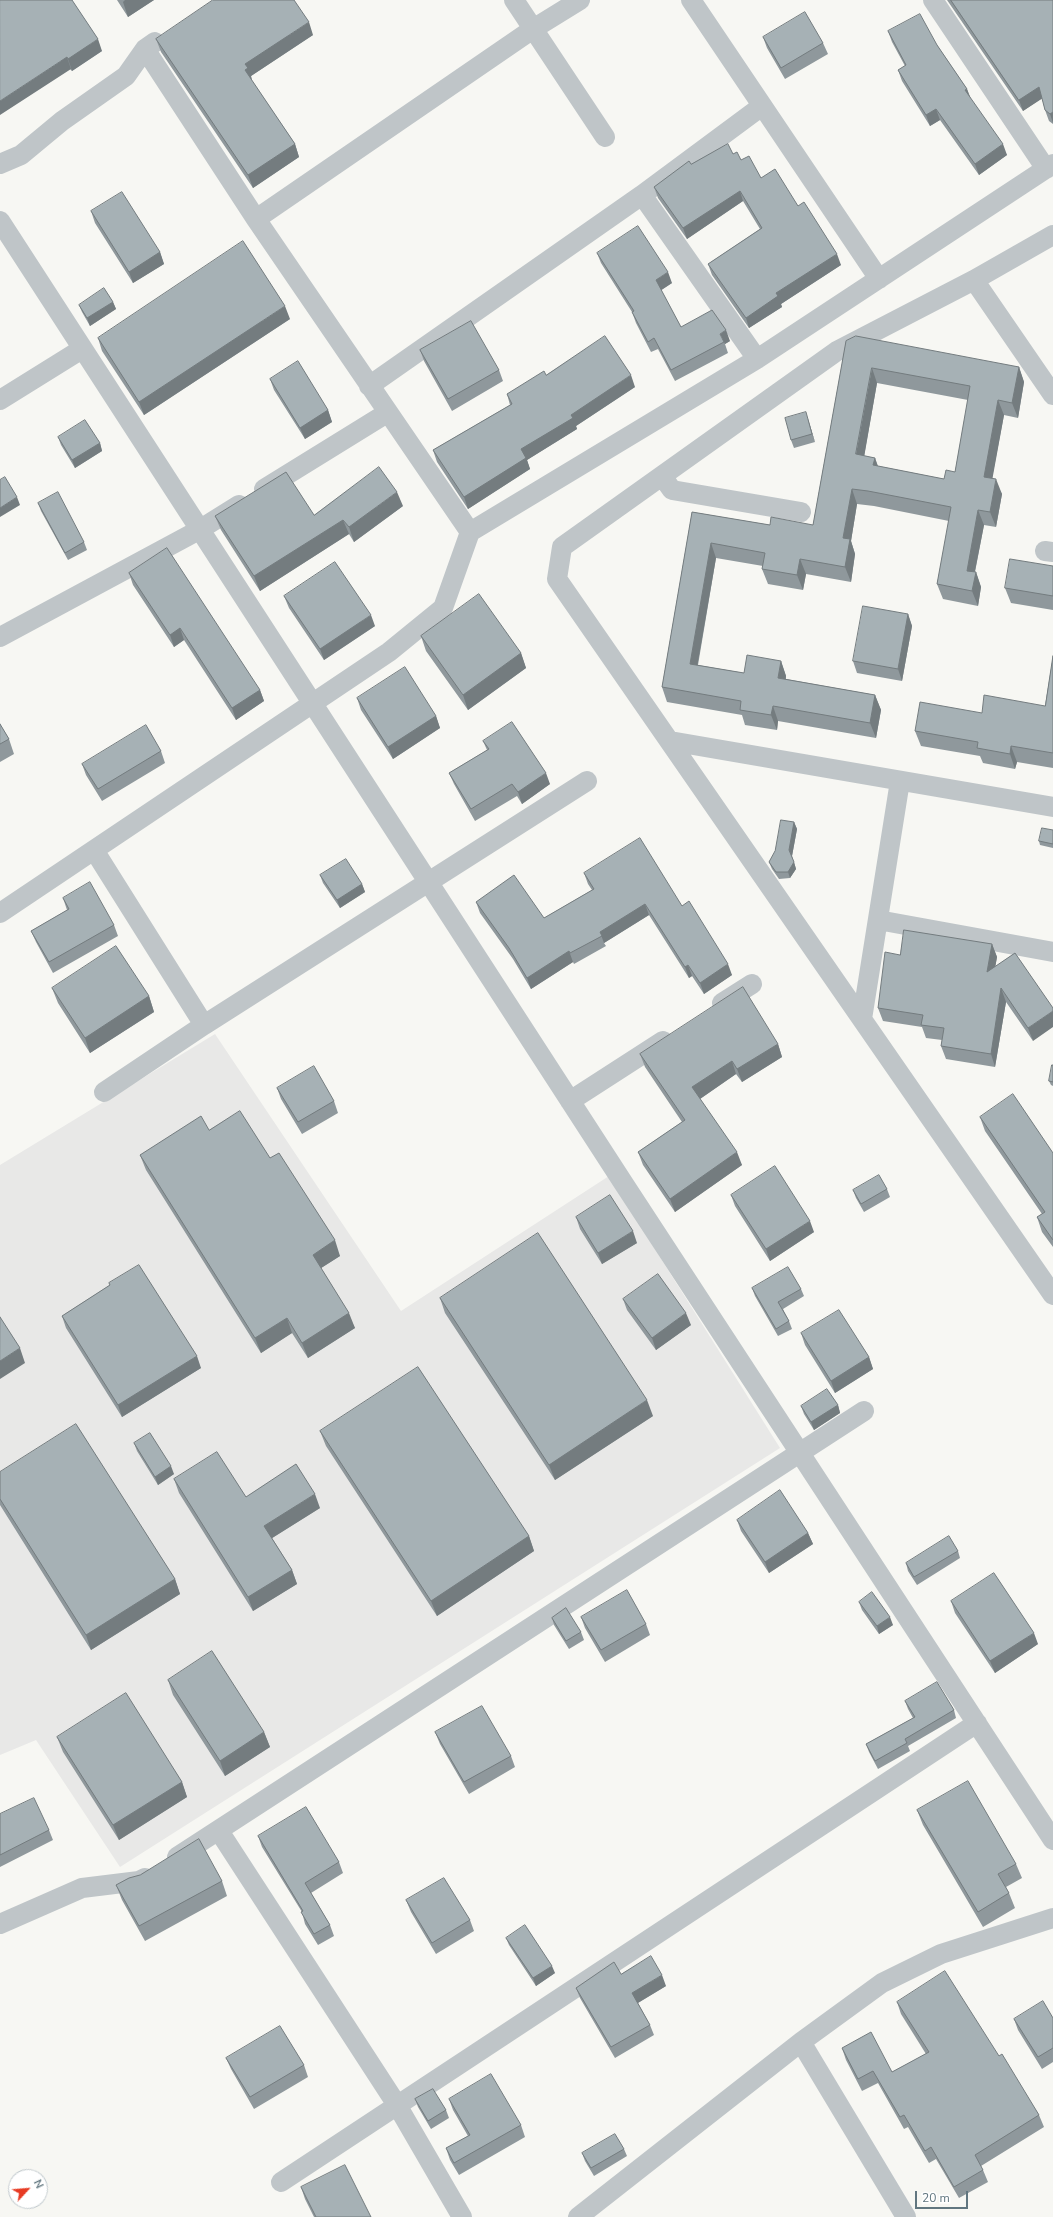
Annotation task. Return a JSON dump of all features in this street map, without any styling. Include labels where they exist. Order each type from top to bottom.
[{"type":"street","points":[[514,0],[605,136]]},
{"type":"street","points":[[256,219],[533,29],[580,0]]},
{"type":"street","points":[[690,0],[879,279]]},
{"type":"street","points":[[0,913],[389,652],[443,608],[470,532],[757,359],[1049,166],[933,0]]},
{"type":"street","points":[[0,164],[21,155],[62,121],[126,76],[145,49],[171,31]]},
{"type":"street","points":[[145,49],[256,219],[387,413],[470,532]]},
{"type":"street","points":[[369,386],[642,195],[762,106]]},
{"type":"street","points":[[642,195],[757,359]]},
{"type":"street","points":[[0,221],[570,1101],[1053,1840]]},
{"type":"street","points":[[1053,236],[974,280],[837,351],[562,547],[557,579],[1053,1295]]},
{"type":"street","points":[[974,280],[1053,395]]},
{"type":"street","points":[[0,400],[82,349]]},
{"type":"street","points":[[0,637],[199,530],[387,413]]},
{"type":"street","points":[[662,476],[672,490],[801,512]]},
{"type":"street","points":[[670,741],[1053,807]]},
{"type":"street","points":[[862,1019],[900,780]]},
{"type":"street","points":[[104,1092],[204,1025],[587,781]]},
{"type":"street","points":[[94,850],[204,1025]]},
{"type":"street","points":[[878,920],[1053,952]]},
{"type":"street","points":[[705,1014],[752,984]]},
{"type":"street","points":[[570,1101],[678,1031]]},
{"type":"street","points":[[0,1924],[82,1888],[139,1881],[219,1831],[864,1411]]},
{"type":"street","points":[[281,2182],[977,1723]]},
{"type":"street","points":[[219,1831],[397,2105],[462,2217]]},
{"type":"street","points":[[578,2217],[801,2042],[882,1983],[941,1954],[1053,1918]]},
{"type":"street","points":[[801,2042],[906,2217]]},
{"type":"shaded area","points":[[215,1034],[401,1311],[609,1176],[780,1448],[120,1867],[36,1740],[0,1755],[0,1165]]},
{"type":"building","points":[[0,0],[72,0],[98,39],[68,59],[67,57],[0,101]]},
{"type":"building","points":[[213,0],[294,0],[309,22],[245,64],[248,68],[245,70],[295,144],[248,175],[156,39]]},
{"type":"building","points":[[951,0],[1053,0],[1053,112],[1050,114],[1045,110],[1039,87],[1019,100]]},
{"type":"building","points":[[805,12],[823,43],[781,68],[763,37]]},
{"type":"building","points":[[920,14],[937,45],[967,89],[965,90],[1003,144],[975,164],[936,109],[926,115],[898,70],[906,65],[888,31]]},
{"type":"building","points":[[728,144],[733,154],[737,152],[741,160],[749,156],[761,178],[775,169],[798,206],[804,202],[837,254],[776,293],[778,296],[746,318],[708,264],[762,228],[740,191],[683,228],[654,187],[689,161],[691,164]]},
{"type":"building","points":[[122,192],[160,252],[129,272],[91,211]]},
{"type":"building","points":[[638,226],[668,272],[656,280],[681,327],[712,310],[726,330],[720,334],[724,342],[671,370],[654,338],[648,342],[632,312],[634,311],[597,253]]},
{"type":"building","points":[[243,241],[285,306],[139,402],[98,338]]},
{"type":"building","points":[[104,288],[113,302],[87,318],[79,305]]},
{"type":"building","points":[[471,321],[499,370],[448,399],[420,350]]},
{"type":"building","points":[[605,336],[631,375],[571,415],[573,418],[521,449],[526,458],[464,497],[433,450],[512,404],[507,394],[544,371],[546,375]]},
{"type":"building","points":[[856,336],[1019,367],[1012,403],[998,400],[984,477],[996,479],[990,512],[978,510],[967,571],[976,572],[972,591],[937,584],[951,507],[852,489],[843,538],[850,539],[845,567],[800,559],[797,575],[762,569],[765,553],[711,543],[690,664],[744,673],[747,655],[781,661],[778,678],[875,695],[870,723],[773,706],[771,715],[740,710],[741,701],[662,687],[692,512],[770,525],[771,517],[813,525],[846,341]],"holes":[[[872,368],[970,386],[955,472],[946,470],[944,479],[873,465],[875,458],[856,454]]]},
{"type":"building","points":[[298,361],[328,410],[300,428],[270,379]]},
{"type":"building","points":[[806,412],[812,434],[791,440],[785,418]]},
{"type":"building","points":[[85,420],[100,443],[72,460],[58,437]]},
{"type":"building","points":[[379,467],[397,492],[349,527],[343,520],[254,576],[215,516],[286,472],[314,515]]},
{"type":"building","points":[[5,477],[17,497],[0,508],[0,480]]},
{"type":"building","points":[[58,492],[84,542],[65,553],[38,503]]},
{"type":"building","points":[[167,548],[260,690],[232,708],[180,628],[170,635],[129,573]]},
{"type":"building","points":[[1010,559],[1053,566],[1053,596],[1005,588]]},
{"type":"building","points":[[335,562],[371,615],[320,649],[284,596]]},
{"type":"building","points":[[479,594],[521,653],[463,695],[421,636]]},
{"type":"building","points":[[863,606],[908,614],[898,669],[853,661]]},
{"type":"building","points":[[1053,656],[1053,753],[1011,746],[1010,754],[977,748],[978,742],[915,731],[920,702],[982,713],[984,695],[1045,706]]},
{"type":"building","points":[[405,667],[436,716],[388,747],[357,698]]},
{"type":"building","points":[[512,722],[546,773],[518,792],[512,784],[471,809],[449,773],[489,749],[483,741]]},
{"type":"building","points":[[0,724],[9,739],[0,744]]},
{"type":"building","points":[[146,725],[161,751],[98,789],[82,764]]},
{"type":"building","points":[[781,820],[794,822],[789,850],[794,862],[788,872],[776,872],[769,862],[775,851]]},
{"type":"building","points":[[1042,828],[1053,830],[1053,844],[1039,841]]},
{"type":"building","points":[[640,838],[682,906],[689,901],[728,964],[700,983],[688,965],[685,967],[645,904],[600,932],[602,936],[570,953],[569,951],[527,978],[509,948],[476,902],[514,875],[544,918],[594,889],[584,873]]},
{"type":"building","points":[[346,859],[362,884],[337,900],[320,875]]},
{"type":"building","points":[[90,882],[114,925],[49,962],[31,931],[69,909],[63,898]]},
{"type":"building","points":[[904,930],[992,944],[987,972],[1015,953],[1053,1008],[1053,1011],[1028,1028],[1001,988],[991,1054],[941,1046],[944,1028],[921,1025],[923,1015],[878,1008],[885,952],[900,955]]},
{"type":"building","points":[[116,946],[149,996],[85,1038],[52,988]]},
{"type":"building","points":[[743,987],[778,1044],[737,1069],[732,1061],[692,1087],[737,1152],[670,1199],[638,1152],[685,1120],[640,1054]]},
{"type":"building","points":[[1053,1065],[1053,1082],[1049,1081]]},
{"type":"building","points":[[314,1066],[334,1101],[298,1122],[277,1088]]},
{"type":"building","points":[[1013,1094],[1053,1153],[1053,1240],[1037,1217],[1045,1212],[980,1117]]},
{"type":"building","points":[[240,1111],[270,1158],[279,1153],[335,1240],[313,1255],[349,1313],[302,1343],[287,1318],[255,1338],[140,1155],[201,1116],[209,1130]]},
{"type":"building","points":[[775,1166],[810,1221],[766,1249],[731,1195]]},
{"type":"building","points":[[879,1175],[887,1189],[861,1204],[853,1190]]},
{"type":"building","points":[[610,1195],[633,1231],[598,1253],[576,1217]]},
{"type":"building","points":[[538,1233],[647,1400],[549,1465],[440,1298]]},
{"type":"building","points":[[139,1265],[197,1356],[118,1405],[62,1316],[110,1285],[109,1283]]},
{"type":"building","points":[[788,1267],[801,1289],[778,1302],[789,1321],[776,1329],[752,1288]]},
{"type":"building","points":[[658,1274],[686,1313],[652,1338],[623,1299]]},
{"type":"building","points":[[839,1310],[869,1357],[831,1381],[801,1333]]},
{"type":"building","points":[[0,1317],[20,1348],[0,1361]]},
{"type":"building","points":[[418,1367],[529,1536],[431,1601],[320,1431]]},
{"type":"building","points":[[827,1389],[838,1405],[811,1422],[801,1406]]},
{"type":"building","points":[[76,1424],[175,1579],[86,1635],[0,1499],[0,1472]]},
{"type":"building","points":[[150,1433],[171,1466],[155,1477],[134,1443]]},
{"type":"building","points":[[217,1452],[246,1497],[296,1464],[315,1494],[264,1526],[292,1570],[248,1597],[174,1479]]},
{"type":"building","points":[[780,1490],[808,1533],[765,1562],[737,1520]]},
{"type":"building","points":[[949,1536],[958,1551],[914,1577],[906,1563]]},
{"type":"building","points":[[994,1573],[1034,1633],[990,1661],[951,1601]]},
{"type":"building","points":[[627,1590],[646,1624],[601,1650],[581,1617]]},
{"type":"building","points":[[872,1592],[890,1617],[877,1626],[859,1602]]},
{"type":"building","points":[[566,1608],[581,1632],[566,1641],[552,1618]]},
{"type":"building","points":[[212,1651],[264,1732],[220,1761],[168,1680]]},
{"type":"building","points":[[937,1682],[954,1710],[905,1739],[907,1743],[875,1761],[866,1744],[915,1717],[905,1701]]},
{"type":"building","points":[[126,1693],[182,1782],[113,1825],[57,1737]]},
{"type":"building","points":[[482,1706],[511,1756],[464,1782],[435,1732]]},
{"type":"building","points":[[968,1781],[1016,1864],[998,1874],[1009,1893],[978,1912],[917,1810]]},
{"type":"building","points":[[34,1798],[49,1830],[0,1855],[0,1814]]},
{"type":"building","points":[[306,1807],[339,1862],[305,1883],[330,1925],[314,1934],[301,1912],[303,1911],[258,1836]]},
{"type":"building","points":[[199,1839],[222,1881],[139,1926],[116,1885],[129,1878],[140,1875]]},
{"type":"building","points":[[444,1878],[470,1920],[432,1943],[406,1900]]},
{"type":"building","points":[[525,1925],[552,1966],[533,1978],[506,1938]]},
{"type":"building","points":[[651,1956],[662,1975],[632,1993],[650,2025],[611,2047],[576,1988],[614,1962],[621,1974]]},
{"type":"building","points":[[945,1971],[999,2056],[1002,2054],[1039,2115],[975,2155],[983,2170],[954,2187],[931,2147],[925,2151],[904,2115],[900,2117],[873,2071],[858,2079],[842,2048],[871,2032],[892,2072],[929,2052],[897,2002]]},
{"type":"building","points":[[1043,2001],[1053,2018],[1053,2048],[1038,2057],[1014,2019]]},
{"type":"building","points":[[280,2026],[304,2065],[250,2097],[226,2058]]},
{"type":"building","points":[[491,2074],[521,2125],[454,2163],[446,2148],[470,2135],[449,2099]]},
{"type":"building","points":[[433,2089],[446,2110],[428,2121],[415,2099]]},
{"type":"building","points":[[615,2134],[624,2149],[591,2168],[582,2153]]},
{"type":"building","points":[[345,2165],[371,2217],[316,2217],[301,2187]]}]
